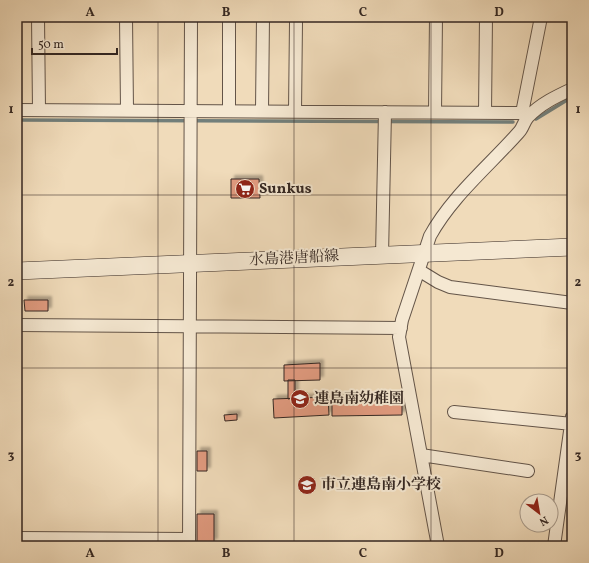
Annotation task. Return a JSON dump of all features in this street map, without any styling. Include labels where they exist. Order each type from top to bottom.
[{"type":"main road","name":"水島港唐船線","points":[[17,271],[572,247]]},
{"type":"street","points":[[38,17],[39,110]]},
{"type":"street","points":[[126,17],[126,110]]},
{"type":"street","points":[[17,538],[108,542],[189,543],[191,17]]},
{"type":"street","points":[[229,17],[229,110]]},
{"type":"street","points":[[262,110],[263,17]]},
{"type":"street","points":[[435,112],[436,17]]},
{"type":"street","points":[[485,113],[486,17]]},
{"type":"street","points":[[438,546],[400,337],[401,328],[430,236],[441,218],[475,178],[520,130],[542,17]]},
{"type":"street","points":[[295,111],[296,22]]},
{"type":"street","points":[[17,110],[126,110],[191,116],[229,110],[262,110],[385,118],[435,112],[524,115],[572,89]]},
{"type":"street","points":[[382,255],[385,118]]},
{"type":"street","points":[[420,271],[438,282],[450,287],[572,303]]},
{"type":"street","points":[[17,325],[401,328]]},
{"type":"street","points":[[454,412],[572,422],[554,546]]},
{"type":"street","points":[[421,455],[528,471]]},
{"type":"building","name":"Sunkus","points":[[231,179],[259,179],[260,198],[231,198]]},
{"type":"building","points":[[24,300],[48,300],[48,311],[25,311]]},
{"type":"building","points":[[320,363],[320,380],[284,381],[284,365]]},
{"type":"building","points":[[288,380],[295,380],[295,398],[288,399]]},
{"type":"building","points":[[328,397],[329,415],[274,418],[273,399]]},
{"type":"building","points":[[402,397],[402,415],[332,416],[332,398]]},
{"type":"building","points":[[237,414],[237,420],[225,421],[224,415]]},
{"type":"building","points":[[197,451],[207,451],[207,471],[197,471]]},
{"type":"building","points":[[197,514],[214,514],[214,542],[197,542]]},
{"type":"building","points":[[206,542],[211,542],[211,546],[206,546]]},
{"type":"waterway","points":[[536,119],[572,97]]},
{"type":"waterway","points":[[17,120],[513,122]]},
{"type":"place","name":"Sunkus","points":[[245,189]]},
{"type":"place","name":"連島南幼稚園","points":[[300,399]]},
{"type":"place","name":"市立連島南小学校","points":[[307,485]]}]
